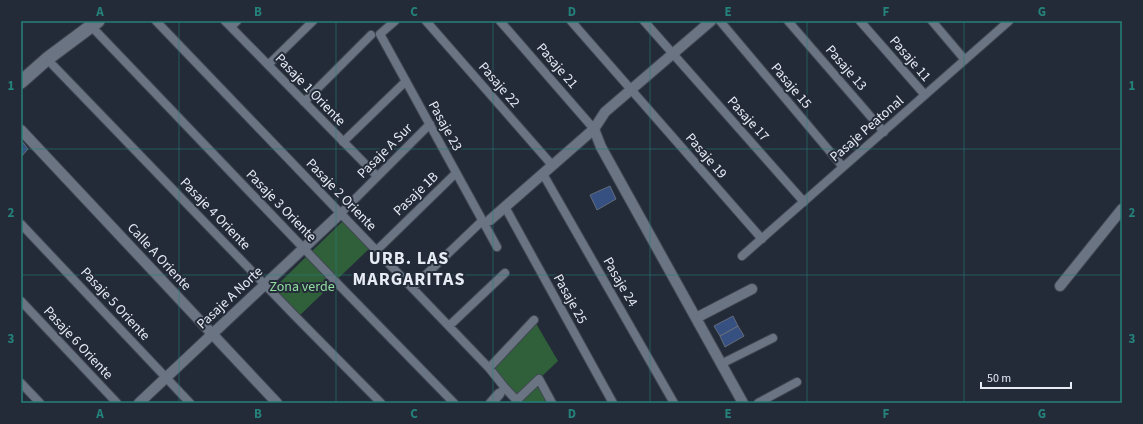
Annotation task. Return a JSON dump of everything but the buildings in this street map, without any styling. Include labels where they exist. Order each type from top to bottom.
[{"type":"street","name":"Pasaje 2 Oriente","points":[[156,21],[489,368],[502,391],[518,402]]},
{"type":"street","points":[[228,24],[237,21]]},
{"type":"street","points":[[268,65],[313,21]]},
{"type":"street","name":"Pasaje 23","points":[[395,21],[380,34],[456,173],[486,220],[497,247]]},
{"type":"street","name":"Pasaje 22","points":[[426,21],[552,166]]},
{"type":"street","name":"Pasaje 21","points":[[500,21],[594,129]]},
{"type":"street","name":"Pasaje 19","points":[[571,21],[762,239]]},
{"type":"street","name":"Pasaje 17","points":[[644,21],[804,202]]},
{"type":"street","points":[[412,288],[486,220],[505,207],[594,129],[605,112],[711,21]]},
{"type":"street","name":"Pasaje 15","points":[[720,21],[843,167]]},
{"type":"street","name":"Pasaje 13","points":[[788,21],[884,132]]},
{"type":"street","name":"Pasaje 11","points":[[860,21],[925,96]]},
{"type":"street","points":[[932,21],[965,60]]},
{"type":"street","name":"Pasaje Peatonal","points":[[742,256],[1007,22]]},
{"type":"street","points":[[21,82],[47,59],[94,23]]},
{"type":"street","name":"Pasaje 3 Oriente","points":[[94,23],[304,248],[454,403]]},
{"type":"street","name":"Pasaje 1 Oriente","points":[[228,24],[377,176]]},
{"type":"street","points":[[304,102],[371,35]]},
{"type":"street","name":"Pasaje 4 Oriente","points":[[47,59],[381,403]]},
{"type":"street","points":[[343,142],[406,81]]},
{"type":"street","name":"Pasaje A Sur","points":[[341,213],[430,124]]},
{"type":"street","points":[[594,129],[601,147],[743,403]]},
{"type":"street","name":"Calle A Oriente","points":[[21,130],[277,403]]},
{"type":"street","name":"Pasaje 1B","points":[[377,250],[456,173]]},
{"type":"street","name":"Pasaje 24","points":[[543,174],[674,403]]},
{"type":"street","name":"Pasaje 25","points":[[505,207],[613,403]]},
{"type":"street","points":[[1060,286],[1122,209]]},
{"type":"street","name":"Pasaje A Norte","points":[[139,403],[341,213]]},
{"type":"street","name":"Pasaje 5 Oriente","points":[[21,224],[190,403]]},
{"type":"street","points":[[449,326],[505,273]]},
{"type":"street","points":[[696,318],[752,289]]},
{"type":"street","name":"Pasaje 6 Oriente","points":[[21,301],[117,403]]},
{"type":"street","points":[[489,368],[534,320]]},
{"type":"street","points":[[722,364],[773,338]]},
{"type":"street","points":[[518,402],[539,379],[552,403]]},
{"type":"street","points":[[21,382],[40,403]]},
{"type":"street","points":[[758,403],[798,382]]},
{"type":"street","points":[[491,403],[502,391]]},
{"type":"green space","name":"Zona verde","points":[[346,218],[372,246],[297,318],[271,291]]},
{"type":"green space","points":[[534,320],[558,361],[539,379],[552,403],[519,403],[489,368]]},
{"type":"district","name":"URB. LAS MARGARITAS","points":[[409,268]]}]
